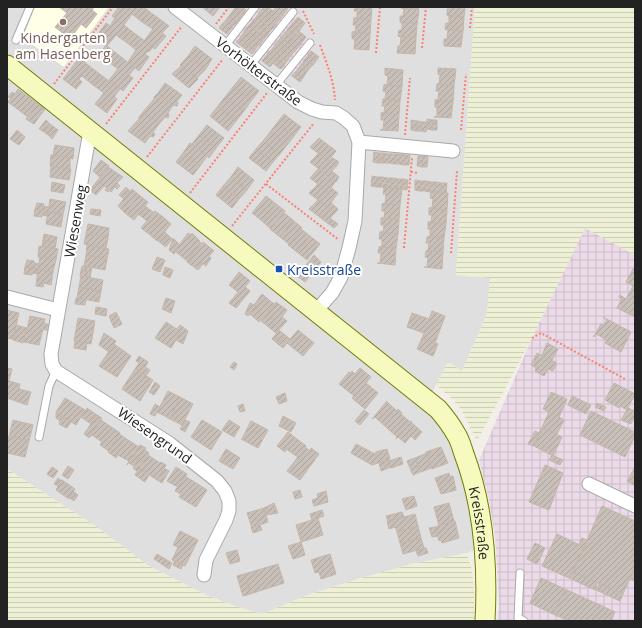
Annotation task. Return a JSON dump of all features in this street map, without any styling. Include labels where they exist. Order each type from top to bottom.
[{"type":"main road","name":"Kreisstraße","points":[[7,65],[438,409],[450,423],[457,436],[469,466],[478,501],[486,570],[485,621]]},
{"type":"street","name":"Vorhölterstraße","points":[[175,7],[274,85],[298,102],[312,109],[336,114],[344,118],[353,126],[358,142],[355,221],[341,277],[332,293],[316,312]]},
{"type":"street","name":"Wiesenweg","points":[[58,310],[93,134]]},
{"type":"street","points":[[358,142],[453,151]]},
{"type":"street","points":[[7,297],[58,310],[51,354],[52,364],[56,371]]},
{"type":"street","name":"Wiesengrund","points":[[56,371],[169,443],[217,481],[225,491],[229,501],[229,511],[206,560],[204,575]]},
{"type":"street","points":[[589,484],[635,506]]},
{"type":"lane","points":[[16,40],[30,7]]},
{"type":"lane","points":[[227,48],[256,7]]},
{"type":"lane","points":[[250,66],[293,12]]},
{"type":"lane","points":[[274,85],[310,43]]},
{"type":"lane","points":[[39,437],[49,386],[56,371]]},
{"type":"lane","points":[[520,573],[518,618],[524,621]]},
{"type":"path","points":[[45,95],[113,7]]},
{"type":"path","points":[[209,33],[229,7]]},
{"type":"path","points":[[300,7],[315,37]]},
{"type":"path","points":[[376,53],[380,7]]},
{"type":"path","points":[[422,48],[426,7]]},
{"type":"path","points":[[470,28],[472,7]]},
{"type":"path","points":[[93,134],[189,18]]},
{"type":"path","points":[[319,44],[334,86],[336,114]]},
{"type":"path","points":[[138,169],[227,48]]},
{"type":"path","points":[[461,130],[466,74]]},
{"type":"path","points":[[404,248],[411,173],[409,147],[410,78]]},
{"type":"path","points":[[182,204],[274,85]]},
{"type":"path","points":[[223,237],[322,112]]},
{"type":"path","points":[[450,253],[458,171]]},
{"type":"path","points":[[407,174],[418,173]]},
{"type":"path","points":[[266,183],[349,248]]},
{"type":"path","points":[[532,338],[541,333],[624,379]]},
{"type":"shaded area","points":[[7,7],[475,7],[456,275],[490,278],[487,314],[462,371],[448,362],[428,400],[450,423],[484,546],[467,553],[412,564],[358,579],[308,595],[262,614],[234,606],[206,595],[149,566],[94,525],[7,469]]},
{"type":"shaded area","name":"Kindergarten am Hasenberg","points":[[35,7],[109,7],[64,67],[23,38]]},
{"type":"shaded area","points":[[236,7],[293,7],[300,13],[298,17],[305,23],[299,31],[316,45],[311,51],[319,57],[300,82],[273,63],[270,67],[219,28]]},
{"type":"shaded area","points":[[475,7],[635,7],[635,255],[585,228],[532,338],[477,441],[461,409],[436,385],[448,362],[462,371],[487,314],[490,278],[456,275]]},
{"type":"shaded area","points":[[585,228],[635,255],[635,621],[497,621],[499,606],[495,535],[488,496],[479,460],[532,338]]},
{"type":"shaded area","points":[[7,469],[94,525],[149,566],[206,595],[234,606],[262,614],[308,595],[358,579],[412,564],[467,553],[472,571],[474,621],[7,621]]},
{"type":"building","points":[[59,7],[94,7],[92,10],[97,14],[86,28],[81,24],[70,39],[55,27],[67,13]]},
{"type":"building","points":[[119,7],[144,7],[150,12],[142,22],[132,14],[124,25],[112,16]]},
{"type":"building","points":[[202,7],[220,7],[213,16]]},
{"type":"building","points":[[242,7],[246,10],[243,14],[235,8]]},
{"type":"building","points":[[264,7],[268,7],[273,11],[270,15],[262,9]]},
{"type":"building","points":[[276,7],[284,13],[281,18],[273,11]]},
{"type":"building","points":[[276,7],[285,7],[288,9],[284,13]]},
{"type":"building","points":[[355,7],[372,7],[371,20],[354,18],[357,18],[357,11],[354,11]]},
{"type":"building","points":[[418,7],[419,9],[401,8]]},
{"type":"building","points":[[450,7],[465,7],[464,17],[447,15],[447,9],[450,9]]},
{"type":"building","points":[[235,8],[243,14],[240,18],[232,12]]},
{"type":"building","points":[[401,8],[419,10],[417,24],[400,22],[400,16],[403,16],[404,9]]},
{"type":"building","points":[[262,9],[270,15],[267,19],[259,13]]},
{"type":"building","points":[[273,11],[281,18],[278,21],[270,15]]},
{"type":"building","points":[[150,12],[169,26],[162,33],[166,36],[155,49],[144,41],[153,29],[142,22]]},
{"type":"building","points":[[232,12],[240,18],[237,22],[229,16]]},
{"type":"building","points":[[259,13],[267,19],[264,23],[256,17]]},
{"type":"building","points":[[270,15],[278,21],[275,26],[267,19]]},
{"type":"building","points":[[447,15],[464,17],[463,31],[445,29],[446,23],[449,23],[449,16]]},
{"type":"building","points":[[229,16],[237,22],[233,26],[226,20]]},
{"type":"building","points":[[256,17],[264,23],[260,27],[253,21]]},
{"type":"building","points":[[298,17],[305,23],[302,27],[295,21]]},
{"type":"building","points":[[115,18],[134,33],[126,42],[116,35],[107,46],[96,37],[106,23],[110,26]]},
{"type":"building","points":[[354,18],[371,20],[370,34],[352,32],[355,32],[356,25],[353,25]]},
{"type":"building","points":[[267,19],[275,26],[271,30],[264,23]]},
{"type":"building","points":[[226,20],[233,26],[230,30],[222,24]]},
{"type":"building","points":[[253,21],[260,27],[257,32],[249,25]]},
{"type":"building","points":[[295,21],[302,27],[299,31],[291,25]]},
{"type":"building","points":[[400,22],[417,24],[416,38],[398,36],[399,30],[402,30],[402,23]]},
{"type":"building","points":[[264,23],[271,30],[268,34],[260,27]]},
{"type":"building","points":[[222,24],[230,30],[227,34],[219,28]]},
{"type":"building","points":[[249,25],[257,32],[254,36],[246,29]]},
{"type":"building","points":[[291,25],[299,31],[295,35],[288,29]]},
{"type":"building","points":[[260,27],[268,34],[265,38],[257,32]]},
{"type":"building","points":[[246,29],[254,36],[251,40],[243,34]]},
{"type":"building","points":[[288,29],[295,35],[292,39],[285,33]]},
{"type":"building","points":[[445,29],[463,31],[461,47],[444,46],[444,39],[447,39],[448,30]]},
{"type":"building","points":[[299,31],[306,37],[303,41],[295,35]]},
{"type":"building","points":[[257,32],[265,38],[262,42],[254,36]]},
{"type":"building","points":[[352,32],[370,34],[369,50],[354,49],[355,39],[352,39]]},
{"type":"building","points":[[134,33],[153,47],[145,54],[149,57],[139,71],[128,62],[136,50],[126,42]]},
{"type":"building","points":[[285,33],[292,39],[289,43],[281,37]]},
{"type":"building","points":[[243,34],[251,40],[247,44],[240,38]]},
{"type":"building","points":[[295,35],[303,41],[300,45],[292,39]]},
{"type":"building","points":[[254,36],[262,42],[258,46],[251,40]]},
{"type":"building","points":[[398,36],[416,38],[415,54],[397,53],[398,46],[400,46],[401,37]]},
{"type":"building","points":[[281,37],[289,43],[286,47],[278,41]]},
{"type":"building","points":[[240,38],[247,44],[244,48],[236,42]]},
{"type":"building","points":[[292,39],[300,45],[297,49],[289,43]]},
{"type":"building","points":[[251,40],[258,46],[255,50],[247,44]]},
{"type":"building","points":[[278,41],[286,47],[283,51],[275,45]]},
{"type":"building","points":[[289,43],[297,49],[293,53],[286,47]]},
{"type":"building","points":[[247,44],[255,50],[252,54],[244,48]]},
{"type":"building","points":[[106,45],[135,68],[129,75],[133,78],[123,91],[109,80],[118,69],[99,55]]},
{"type":"building","points":[[275,45],[283,51],[279,55],[272,49]]},
{"type":"building","points":[[195,46],[212,59],[205,70],[188,56]]},
{"type":"building","points":[[286,47],[293,53],[290,57],[283,51]]},
{"type":"building","points":[[272,49],[279,55],[276,59],[268,53]]},
{"type":"building","points":[[283,51],[290,57],[287,61],[279,55]]},
{"type":"building","points":[[311,51],[319,57],[316,61],[308,55]]},
{"type":"building","points":[[268,53],[276,59],[273,63],[265,57]]},
{"type":"building","points":[[279,55],[287,61],[284,65],[276,59]]},
{"type":"building","points":[[308,55],[316,61],[313,65],[305,59]]},
{"type":"building","points":[[188,56],[205,70],[197,78],[180,65]]},
{"type":"building","points":[[265,57],[273,63],[270,67],[262,61]]},
{"type":"building","points":[[79,58],[101,75],[93,85],[82,76],[79,79],[82,82],[76,89],[63,79]]},
{"type":"building","points":[[276,59],[284,65],[280,69],[273,63]]},
{"type":"building","points":[[305,59],[313,65],[309,69],[302,64]]},
{"type":"building","points":[[302,64],[309,69],[306,73],[299,68]]},
{"type":"building","points":[[181,66],[198,79],[189,88],[172,74]]},
{"type":"building","points":[[299,68],[306,73],[303,78],[295,72]]},
{"type":"building","points":[[385,68],[403,70],[402,86],[384,85],[387,85],[388,76],[385,75]]},
{"type":"building","points":[[438,68],[456,69],[454,86],[437,84],[439,84],[440,75],[438,74]]},
{"type":"building","points":[[295,72],[303,78],[300,82],[292,76]]},
{"type":"building","points":[[101,75],[120,89],[114,97],[117,99],[107,113],[95,104],[104,93],[93,85]]},
{"type":"building","points":[[241,77],[259,91],[251,101],[233,87]]},
{"type":"building","points":[[165,83],[182,95],[177,101],[177,106],[173,105],[158,93]]},
{"type":"building","points":[[437,84],[454,86],[453,102],[435,100],[438,100],[439,91],[436,91]]},
{"type":"building","points":[[384,85],[402,86],[400,101],[383,99],[385,99],[386,92],[383,91]]},
{"type":"building","points":[[233,87],[251,101],[244,111],[225,97]]},
{"type":"building","points":[[18,89],[38,104],[28,117],[8,102],[11,98],[8,97],[12,92],[15,94]]},
{"type":"building","points":[[158,93],[173,105],[168,113],[168,118],[165,117],[159,124],[143,112]]},
{"type":"building","points":[[225,97],[244,111],[236,121],[218,106]]},
{"type":"building","points":[[383,99],[400,101],[399,115],[381,113],[384,113],[385,106],[382,106]]},
{"type":"building","points":[[435,100],[453,102],[451,118],[434,117],[437,116]]},
{"type":"building","points":[[38,104],[45,109],[34,124],[26,119]]},
{"type":"building","points":[[218,106],[236,121],[228,131],[210,116]]},
{"type":"building","points":[[143,112],[159,124],[153,132],[155,134],[153,137],[150,136],[145,143],[128,131]]},
{"type":"building","points":[[381,113],[399,115],[398,131],[380,130],[383,129],[384,120],[381,120]]},
{"type":"building","points":[[284,114],[301,127],[294,136],[277,123]]},
{"type":"building","points":[[427,119],[433,120],[432,130],[427,129]]},
{"type":"building","points":[[46,120],[50,124],[44,132],[39,129]]},
{"type":"building","points":[[411,120],[417,121],[416,131],[411,130]]},
{"type":"building","points":[[433,120],[437,120],[437,130],[432,130]]},
{"type":"building","points":[[417,121],[422,122],[421,131],[416,131]]},
{"type":"building","points":[[422,122],[427,122],[426,132],[421,131]]},
{"type":"building","points":[[277,123],[294,136],[287,145],[270,132]]},
{"type":"building","points":[[50,124],[54,127],[48,135],[44,132]]},
{"type":"building","points":[[207,125],[224,138],[216,148],[199,135]]},
{"type":"building","points":[[54,127],[58,130],[52,139],[48,135]]},
{"type":"building","points":[[17,130],[25,137],[19,145],[10,139]]},
{"type":"building","points":[[270,132],[287,145],[280,154],[263,141]]},
{"type":"building","points":[[199,135],[216,148],[209,158],[192,144]]},
{"type":"building","points":[[319,138],[336,151],[331,157],[339,162],[336,167],[310,147]]},
{"type":"building","points":[[263,141],[280,154],[273,162],[256,149]]},
{"type":"building","points":[[190,143],[207,156],[200,166],[183,153]]},
{"type":"building","points":[[55,145],[74,148],[73,159],[53,155]]},
{"type":"building","points":[[256,149],[273,162],[266,171],[249,158]]},
{"type":"building","points":[[374,152],[379,153],[378,163],[373,162]]},
{"type":"building","points":[[183,153],[200,166],[193,175],[176,162]]},
{"type":"building","points":[[319,153],[336,166],[332,171],[339,177],[336,182],[310,162]]},
{"type":"building","points":[[379,153],[384,153],[383,163],[378,163]]},
{"type":"building","points":[[384,153],[389,154],[389,163],[383,163]]},
{"type":"building","points":[[389,154],[395,154],[394,164],[389,163]]},
{"type":"building","points":[[395,154],[400,154],[399,164],[394,164]]},
{"type":"building","points":[[400,154],[405,155],[404,165],[399,164]]},
{"type":"building","points":[[51,155],[70,158],[70,169],[50,166]]},
{"type":"building","points":[[405,155],[410,155],[409,165],[404,165]]},
{"type":"building","points":[[418,156],[423,156],[422,167],[417,166]]},
{"type":"building","points":[[423,156],[428,157],[427,167],[422,167]]},
{"type":"building","points":[[101,160],[109,166],[100,177],[93,171]]},
{"type":"building","points":[[51,166],[71,169],[69,180],[50,177]]},
{"type":"building","points":[[108,167],[123,177],[117,183],[120,186],[117,189],[115,187],[111,192],[109,190],[108,192],[105,190],[107,188],[97,181]]},
{"type":"building","points":[[238,167],[254,180],[247,190],[231,177]]},
{"type":"building","points":[[318,169],[335,182],[331,188],[338,193],[335,197],[310,178]]},
{"type":"building","points":[[372,176],[377,177],[376,187],[371,186]]},
{"type":"building","points":[[231,177],[247,190],[239,199],[223,186]]},
{"type":"building","points":[[377,177],[382,177],[381,187],[376,187]]},
{"type":"building","points":[[382,177],[387,178],[386,188],[381,187]]},
{"type":"building","points":[[387,178],[392,178],[391,188],[386,188]]},
{"type":"building","points":[[392,178],[398,179],[397,189],[391,188]]},
{"type":"building","points":[[398,179],[403,179],[402,189],[397,189]]},
{"type":"building","points":[[403,179],[408,180],[407,190],[402,189]]},
{"type":"building","points":[[415,180],[421,181],[420,191],[415,190]]},
{"type":"building","points":[[97,181],[104,186],[96,195],[90,190]]},
{"type":"building","points":[[421,181],[426,181],[425,191],[420,191]]},
{"type":"building","points":[[426,181],[431,182],[430,192],[425,191]]},
{"type":"building","points":[[52,182],[65,185],[63,193],[51,191]]},
{"type":"building","points":[[431,182],[436,182],[435,192],[430,192]]},
{"type":"building","points":[[436,182],[441,183],[441,193],[435,192]]},
{"type":"building","points":[[441,183],[447,183],[446,193],[441,193]]},
{"type":"building","points":[[318,184],[335,197],[331,203],[338,209],[335,213],[309,193]]},
{"type":"building","points":[[223,186],[239,199],[232,208],[216,195]]},
{"type":"building","points":[[126,187],[130,191],[124,199],[119,195]]},
{"type":"building","points":[[384,188],[402,189],[400,205],[382,204],[385,204],[386,194],[383,194]]},
{"type":"building","points":[[132,189],[139,195],[125,213],[118,206]]},
{"type":"building","points":[[431,192],[448,193],[447,210],[429,208],[432,208],[433,199],[430,198]]},
{"type":"building","points":[[139,195],[148,202],[134,220],[125,213]]},
{"type":"building","points":[[266,196],[276,204],[262,221],[252,213]]},
{"type":"building","points":[[50,199],[66,202],[63,214],[48,212]]},
{"type":"building","points":[[318,200],[335,213],[330,218],[338,224],[334,228],[309,209]]},
{"type":"building","points":[[37,203],[44,204],[43,206],[49,207],[48,212],[35,209]]},
{"type":"building","points":[[276,204],[285,211],[271,229],[262,221]]},
{"type":"building","points":[[382,204],[400,205],[399,220],[381,218],[384,218],[385,211],[382,211]]},
{"type":"building","points":[[145,206],[149,209],[142,217],[138,214]]},
{"type":"building","points":[[429,208],[447,210],[446,224],[428,222],[431,222],[432,215],[429,215]]},
{"type":"building","points":[[35,209],[48,212],[47,216],[34,216]]},
{"type":"building","points":[[91,209],[101,210],[100,216],[90,214]]},
{"type":"building","points":[[149,209],[153,212],[147,221],[142,217]]},
{"type":"building","points":[[155,211],[163,217],[149,234],[141,228]]},
{"type":"building","points":[[48,212],[63,214],[61,227],[46,224]]},
{"type":"building","points":[[284,213],[293,220],[280,237],[270,229]]},
{"type":"building","points":[[163,217],[171,224],[157,241],[149,234]]},
{"type":"building","points":[[381,218],[399,220],[398,234],[380,232],[383,232],[384,225],[381,225]]},
{"type":"building","points":[[293,220],[302,228],[289,244],[280,237]]},
{"type":"building","points":[[428,222],[446,224],[444,238],[427,237],[430,236]]},
{"type":"building","points":[[88,224],[109,228],[108,238],[86,234]]},
{"type":"building","points":[[301,229],[310,236],[297,252],[288,245]]},
{"type":"building","points":[[165,232],[169,236],[162,244],[158,241]]},
{"type":"building","points":[[380,232],[398,234],[396,248],[379,247],[382,246],[382,239],[379,239]]},
{"type":"building","points":[[188,233],[191,235],[192,233],[201,243],[187,261],[175,251]]},
{"type":"building","points":[[44,234],[57,237],[56,243],[43,240]]},
{"type":"building","points":[[86,234],[108,238],[106,248],[84,244]]},
{"type":"building","points":[[169,236],[172,239],[166,247],[162,244]]},
{"type":"building","points":[[310,236],[320,244],[307,260],[297,252]]},
{"type":"building","points":[[427,237],[444,238],[443,252],[426,251],[428,250],[429,243],[426,243]]},
{"type":"building","points":[[173,238],[179,244],[174,254],[169,250]]},
{"type":"building","points":[[43,240],[56,243],[55,249],[42,246]]},
{"type":"building","points":[[203,242],[214,251],[209,256],[211,258],[206,266],[201,262],[198,266],[189,259]]},
{"type":"building","points":[[87,245],[109,249],[107,259],[86,255]]},
{"type":"building","points":[[39,246],[58,249],[56,260],[38,257]]},
{"type":"building","points":[[379,247],[396,248],[395,265],[377,263],[380,263],[381,253],[378,253]]},
{"type":"building","points":[[426,251],[443,252],[442,269],[424,267],[427,267],[428,258],[425,257]]},
{"type":"building","points":[[86,255],[107,259],[105,270],[84,266]]},
{"type":"building","points":[[314,255],[321,262],[305,282],[297,276]]},
{"type":"building","points":[[40,257],[56,259],[53,272],[38,269]]},
{"type":"building","points":[[157,257],[165,260],[160,272],[152,269]]},
{"type":"building","points":[[189,259],[198,266],[201,262],[203,264],[198,270],[187,262]]},
{"type":"building","points":[[27,260],[34,261],[34,263],[39,264],[38,269],[25,267]]},
{"type":"building","points":[[635,265],[635,317],[617,308],[622,299],[619,297],[620,295],[626,299],[633,286],[626,282]]},
{"type":"building","points":[[82,266],[92,267],[91,272],[81,270]]},
{"type":"building","points":[[25,267],[38,269],[37,274],[24,274]]},
{"type":"building","points":[[165,267],[173,270],[170,278],[163,275]]},
{"type":"building","points":[[38,269],[53,272],[51,285],[44,283],[43,287],[36,286]]},
{"type":"building","points":[[81,270],[91,272],[90,278],[80,276]]},
{"type":"building","points":[[239,272],[250,281],[245,287],[250,291],[236,308],[229,303],[238,292],[229,285]]},
{"type":"building","points":[[81,276],[103,280],[101,291],[79,287]]},
{"type":"building","points":[[79,287],[101,291],[99,302],[77,298]]},
{"type":"building","points":[[262,294],[274,304],[259,322],[250,314],[256,306],[254,305]]},
{"type":"building","points":[[76,298],[86,300],[85,305],[75,304]]},
{"type":"building","points":[[166,298],[175,301],[171,313],[162,309]]},
{"type":"building","points":[[276,302],[287,310],[282,317],[287,321],[276,333],[270,328],[275,322],[266,315]]},
{"type":"building","points":[[250,303],[256,306],[248,316],[245,314]]},
{"type":"building","points":[[96,307],[107,309],[106,316],[95,314]]},
{"type":"building","points":[[7,310],[19,313],[13,339],[7,338]]},
{"type":"building","points":[[432,311],[445,316],[435,343],[422,338],[424,333],[407,327],[412,313],[429,319]]},
{"type":"building","points":[[116,312],[122,324],[114,328],[109,316]]},
{"type":"building","points":[[266,315],[275,322],[270,328],[261,321]]},
{"type":"building","points":[[30,316],[45,319],[44,323],[50,325],[49,331],[43,329],[39,345],[24,342]]},
{"type":"building","points":[[603,317],[631,332],[621,352],[605,343],[607,340],[596,334],[594,337],[593,336],[601,324],[604,325],[607,320]]},
{"type":"building","points":[[78,318],[95,321],[91,344],[74,341]]},
{"type":"building","points":[[166,322],[181,332],[171,348],[155,338]]},
{"type":"building","points":[[16,325],[27,328],[23,343],[13,340]]},
{"type":"building","points":[[180,325],[188,331],[183,344],[176,340],[181,332],[177,329]]},
{"type":"building","points":[[279,330],[285,335],[278,344],[272,339]]},
{"type":"building","points":[[298,330],[314,343],[303,356],[287,343]]},
{"type":"building","points":[[104,333],[116,341],[109,352],[99,345]]},
{"type":"building","points":[[285,335],[290,339],[283,348],[278,344]]},
{"type":"building","points":[[422,338],[438,344],[433,356],[417,349]]},
{"type":"building","points":[[75,341],[87,343],[86,350],[74,348]]},
{"type":"building","points":[[547,343],[558,349],[552,360],[542,355]]},
{"type":"building","points":[[114,344],[131,356],[117,377],[99,366]]},
{"type":"building","points":[[537,353],[557,363],[553,371],[548,369],[544,376],[535,371],[536,368],[531,365]]},
{"type":"building","points":[[139,356],[148,362],[145,367],[136,361]]},
{"type":"building","points":[[234,362],[237,364],[234,370],[230,367]]},
{"type":"building","points":[[139,363],[150,370],[146,376],[135,369]]},
{"type":"building","points":[[7,368],[12,369],[9,381],[20,384],[19,389],[31,392],[27,405],[7,398]]},
{"type":"building","points":[[360,368],[371,377],[366,383],[378,393],[365,409],[352,398],[354,396],[339,384],[349,372],[351,373],[352,371],[355,374]]},
{"type":"building","points":[[135,369],[153,380],[140,401],[122,389]]},
{"type":"building","points":[[155,382],[160,386],[154,395],[149,392]]},
{"type":"building","points":[[614,383],[635,394],[627,410],[620,406],[619,408],[605,400]]},
{"type":"building","points":[[168,391],[180,397],[170,419],[157,412]]},
{"type":"building","points":[[551,392],[567,399],[559,417],[564,420],[557,434],[542,427],[549,412],[543,409]]},
{"type":"building","points":[[285,393],[287,401],[279,404],[276,397]]},
{"type":"building","points":[[572,396],[591,405],[586,414],[568,405]]},
{"type":"building","points":[[180,397],[193,404],[182,425],[170,419]]},
{"type":"building","points":[[65,398],[85,410],[76,425],[56,412]]},
{"type":"building","points":[[387,401],[397,411],[398,409],[410,422],[412,421],[411,422],[422,432],[415,440],[411,436],[405,443],[398,437],[396,439],[397,437],[375,417],[372,419]]},
{"type":"building","points":[[597,403],[606,407],[604,411],[595,407]]},
{"type":"building","points":[[155,404],[160,407],[155,416],[150,414]]},
{"type":"building","points":[[243,404],[245,411],[240,412],[238,406]]},
{"type":"building","points":[[87,408],[97,415],[91,424],[81,417]]},
{"type":"building","points":[[628,408],[635,411],[635,416],[631,424],[621,420]]},
{"type":"building","points":[[364,410],[369,414],[360,425],[355,421]]},
{"type":"building","points":[[591,411],[635,432],[635,436],[625,457],[580,435]]},
{"type":"building","points":[[56,413],[71,422],[67,428],[59,424],[60,421],[56,418]]},
{"type":"building","points":[[97,415],[102,418],[89,438],[84,434]]},
{"type":"building","points":[[283,416],[296,423],[291,432],[279,426]]},
{"type":"building","points":[[13,420],[33,425],[29,441],[9,436]]},
{"type":"building","points":[[101,420],[120,433],[109,451],[100,445],[102,442],[92,435],[89,438]]},
{"type":"building","points":[[185,420],[190,422],[185,432],[180,429]]},
{"type":"building","points":[[202,420],[222,432],[211,450],[191,437]]},
{"type":"building","points":[[229,420],[240,427],[234,437],[222,430]]},
{"type":"building","points":[[251,421],[268,430],[258,448],[241,439]]},
{"type":"building","points":[[542,427],[543,428],[534,446],[528,444],[535,431],[539,433]]},
{"type":"building","points":[[543,428],[562,437],[553,456],[534,446]]},
{"type":"building","points":[[288,432],[310,451],[311,448],[319,454],[300,480],[287,471],[298,457],[286,449],[285,452],[277,446]]},
{"type":"building","points":[[119,434],[139,447],[127,465],[129,461],[118,455],[116,458],[108,452]]},
{"type":"building","points":[[9,436],[29,441],[25,457],[7,453]]},
{"type":"building","points":[[356,444],[375,454],[376,452],[387,449],[390,459],[372,465],[351,453]]},
{"type":"building","points":[[140,445],[146,448],[139,458],[134,455]]},
{"type":"building","points":[[441,447],[448,463],[432,469],[426,452]]},
{"type":"building","points":[[226,449],[240,458],[233,469],[219,461]]},
{"type":"building","points":[[145,450],[149,453],[143,462],[139,459]]},
{"type":"building","points":[[427,453],[431,468],[421,472],[415,458]]},
{"type":"building","points":[[134,455],[139,458],[134,466],[129,463]]},
{"type":"building","points":[[148,455],[166,465],[157,480],[139,468]]},
{"type":"building","points":[[552,455],[563,460],[560,465],[549,460]]},
{"type":"building","points":[[401,457],[403,464],[391,468],[389,461]]},
{"type":"building","points":[[415,458],[420,472],[413,475],[407,461]]},
{"type":"building","points":[[139,459],[143,462],[137,471],[133,468]]},
{"type":"building","points":[[388,460],[391,467],[381,471],[379,463]]},
{"type":"building","points":[[545,465],[563,473],[549,510],[529,502]]},
{"type":"building","points":[[68,466],[74,470],[68,479],[62,475]]},
{"type":"building","points":[[52,467],[58,471],[53,478],[47,474]]},
{"type":"building","points":[[176,467],[187,474],[178,487],[167,481]]},
{"type":"building","points":[[635,467],[635,486],[627,481]]},
{"type":"building","points":[[139,468],[149,475],[145,482],[135,475]]},
{"type":"building","points":[[164,468],[169,471],[162,483],[157,480]]},
{"type":"building","points":[[449,473],[450,477],[453,476],[456,490],[441,494],[435,478]]},
{"type":"building","points":[[185,476],[207,490],[196,507],[179,497],[181,494],[175,491]]},
{"type":"building","points":[[58,478],[62,481],[58,486],[54,484]]},
{"type":"building","points":[[62,480],[75,489],[69,499],[56,490]]},
{"type":"building","points":[[300,490],[302,497],[295,499],[293,492]]},
{"type":"building","points":[[326,491],[328,502],[314,506],[312,500],[318,498],[317,494]]},
{"type":"building","points":[[74,492],[78,495],[74,501],[70,498]]},
{"type":"building","points":[[414,496],[417,506],[406,510],[402,499]]},
{"type":"building","points":[[274,503],[278,513],[266,515],[264,508]]},
{"type":"building","points":[[449,503],[454,521],[439,526],[434,507]]},
{"type":"building","points":[[602,506],[635,521],[635,567],[623,594],[573,572]]},
{"type":"building","points":[[264,508],[268,522],[252,528],[247,513]]},
{"type":"building","points":[[322,510],[324,516],[312,520],[310,514]]},
{"type":"building","points":[[402,512],[404,517],[388,521],[386,516]]},
{"type":"building","points":[[415,514],[418,526],[397,532],[393,520]]},
{"type":"building","points":[[318,518],[323,535],[301,542],[296,525]]},
{"type":"building","points":[[393,520],[395,527],[389,529],[387,521]]},
{"type":"building","points":[[455,521],[459,538],[442,543],[441,540],[439,541],[435,527]]},
{"type":"building","points":[[260,525],[262,530],[253,533],[251,527]]},
{"type":"building","points":[[418,526],[421,538],[400,543],[397,532]]},
{"type":"building","points":[[435,527],[438,536],[432,537],[429,528]]},
{"type":"building","points":[[180,531],[198,540],[185,566],[172,560],[178,547],[173,545]]},
{"type":"building","points":[[557,534],[584,547],[569,578],[542,566]]},
{"type":"building","points":[[421,538],[424,548],[403,554],[400,543]]},
{"type":"building","points":[[582,538],[587,540],[584,547],[579,544]]},
{"type":"building","points":[[301,542],[305,555],[293,559],[288,546]]},
{"type":"building","points":[[535,543],[545,548],[537,564],[527,559]]},
{"type":"building","points":[[426,548],[428,553],[418,556],[416,551]]},
{"type":"building","points":[[237,550],[240,561],[230,564],[226,553]]},
{"type":"building","points":[[157,554],[172,563],[169,569],[154,559]]},
{"type":"building","points":[[330,554],[336,574],[321,579],[319,572],[315,573],[311,560]]},
{"type":"building","points":[[175,561],[183,565],[181,569],[173,565]]},
{"type":"building","points":[[278,564],[284,583],[250,594],[244,574]]},
{"type":"building","points":[[635,568],[635,581],[630,579]]},
{"type":"building","points":[[573,572],[597,583],[595,590],[569,578]]},
{"type":"building","points":[[244,574],[250,594],[243,596],[237,576]]},
{"type":"building","points":[[541,578],[565,589],[553,614],[530,603]]},
{"type":"building","points":[[599,584],[623,594],[620,601],[596,590]]},
{"type":"building","points":[[565,589],[615,612],[611,621],[569,621],[553,614]]},
{"type":"place","name":"Kindergarten am Hasenberg","points":[[63,22]]},
{"type":"place","name":"Kreisstraße","points":[[279,269]]}]
